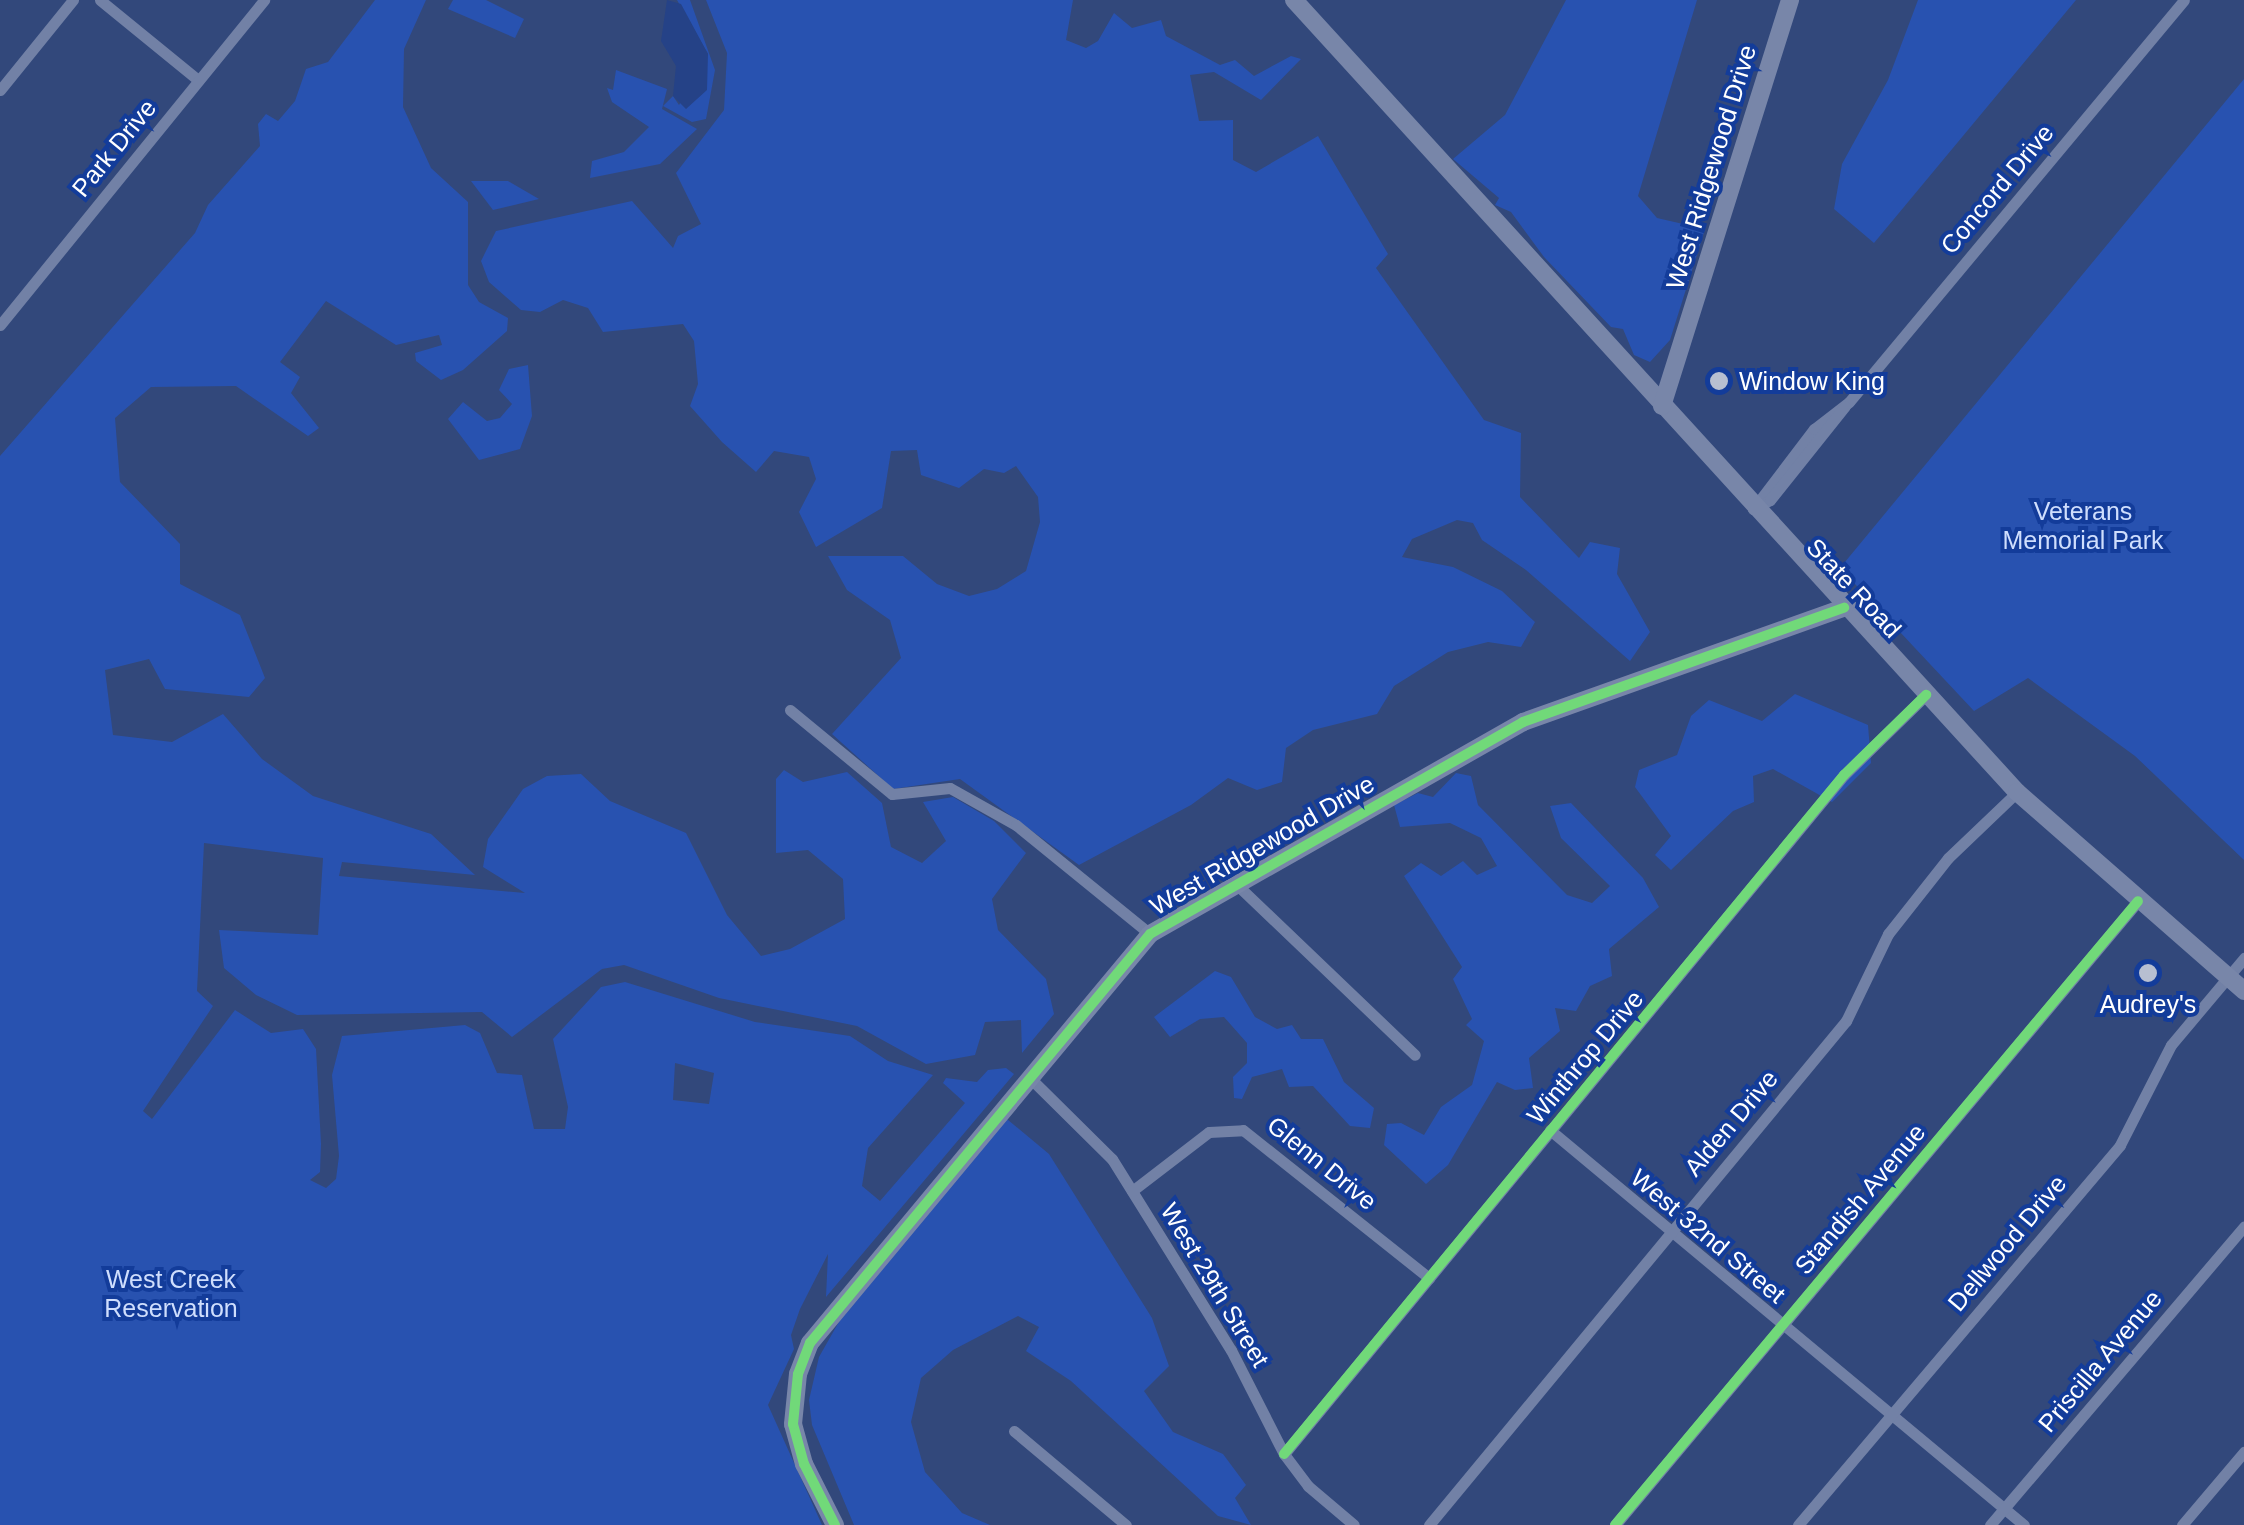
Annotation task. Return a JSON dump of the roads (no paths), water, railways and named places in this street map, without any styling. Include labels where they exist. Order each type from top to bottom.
[{"type":"main road","name":"State Road","points":[[1294,0],[1753,509],[2018,792],[2244,991]]},
{"type":"main road","name":"West Ridgewood Drive","points":[[1662,406],[1790,0]]},
{"type":"main road","name":"West Ridgewood Drive","points":[[835,1525],[795,1437],[793,1408],[803,1359],[830,1315],[1150,934],[1234,882],[1523,722],[1844,608]]},
{"type":"street","points":[[0,90],[74,0]]},
{"type":"street","points":[[100,0],[198,80]]},
{"type":"street","name":"Park Drive","points":[[0,324],[264,0]]},
{"type":"street","name":"Concord Drive","points":[[1753,509],[1770,500],[2184,0]]},
{"type":"street","name":"Winthrop Drive","points":[[1284,1454],[1844,775],[1926,695]]},
{"type":"street","points":[[790,710],[892,794],[950,788],[1016,825],[1150,934]]},
{"type":"street","name":"Alden Drive","points":[[1429,1525],[1846,1021],[1888,934],[1948,858],[2018,792]]},
{"type":"street","points":[[1234,882],[1415,1055]]},
{"type":"street","name":"Standish Avenue","points":[[1614,1525],[2138,901]]},
{"type":"street","name":"Dellwood Drive","points":[[1798,1525],[2120,1145],[2171,1045],[2244,958]]},
{"type":"street","name":"West 29th Street","points":[[1027,1076],[1088,1130],[1132,1191],[1231,1350],[1284,1454],[1308,1486],[1354,1525]]},
{"type":"street","name":"Glenn Drive","points":[[1132,1191],[1208,1132],[1243,1130],[1428,1278]]},
{"type":"street","name":"West 32nd Street","points":[[1550,1130],[2024,1525]]},
{"type":"street","name":"Priscilla Avenue","points":[[1990,1525],[2244,1227]]},
{"type":"street","points":[[1014,1431],[1126,1525]]},
{"type":"street","points":[[2182,1525],[2244,1452]]},
{"type":"place","name":"Window King","points":[[1719,381]]},
{"type":"place","name":"Audrey's","points":[[2148,973]]},
{"type":"park label","name":"Veterans Memorial Park","points":[[2083,526]]},
{"type":"park label","name":"West Creek Reservation","points":[[171,1294]]}]
